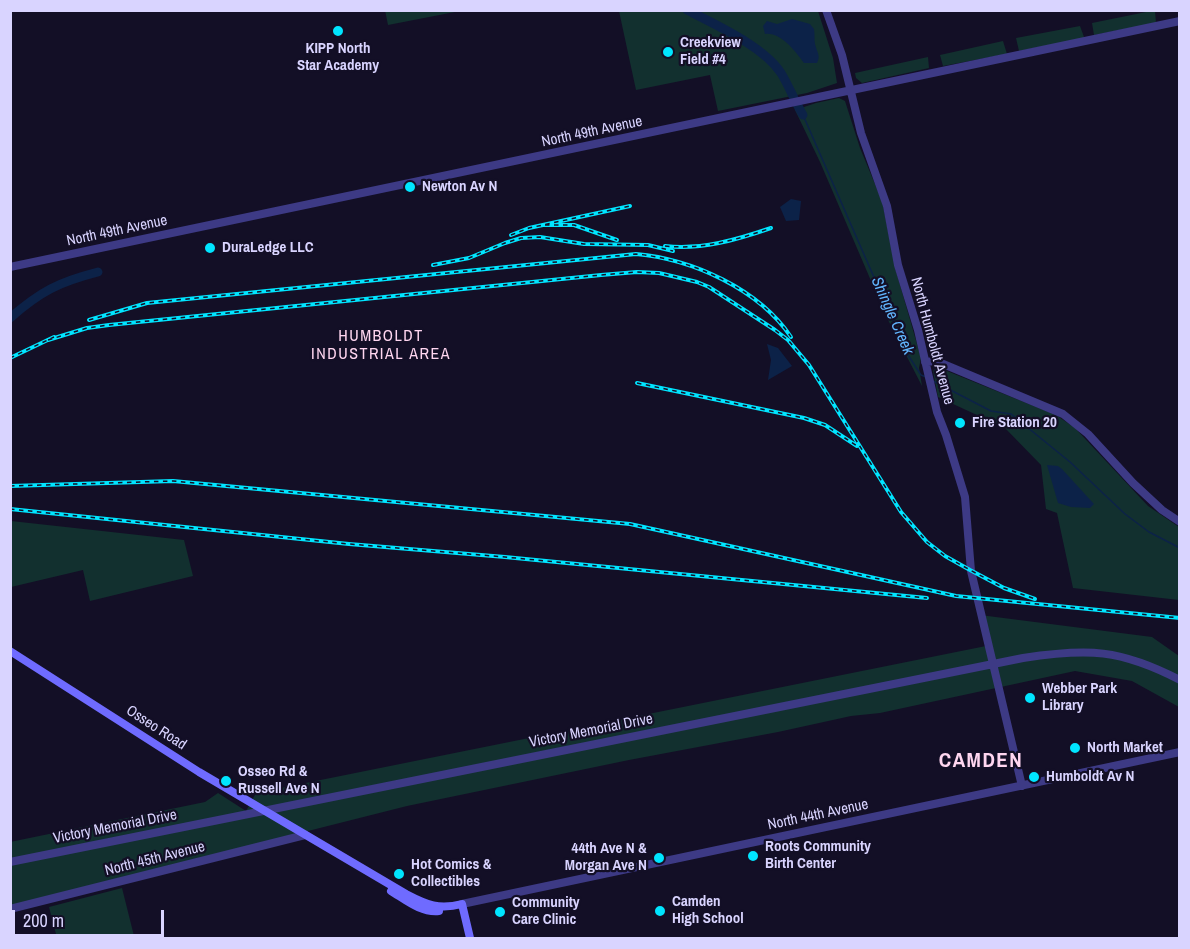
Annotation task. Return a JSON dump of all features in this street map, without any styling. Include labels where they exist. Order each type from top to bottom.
[{"type":"main road","name":"Osseo Road","points":[[12,654],[198,772],[282,822],[290,832],[302,836],[420,908],[431,912],[462,904]]},
{"type":"main road","points":[[462,904],[470,939]]},
{"type":"street","name":"North Humboldt Avenue","points":[[826,10],[842,55],[861,133],[887,206],[898,266],[915,320],[930,386],[965,497],[971,571],[1022,786]]},
{"type":"street","name":"North 49th Avenue","points":[[10,267],[784,106],[1179,21]]},
{"type":"street","points":[[925,362],[932,361],[946,365],[1063,414],[1088,434],[1132,483],[1179,522]]},
{"type":"street","name":"Victory Memorial Drive","points":[[10,862],[993,664],[1065,653],[1100,653],[1145,663],[1178,680]]},
{"type":"street","name":"North 44th Avenue","points":[[462,904],[1179,752]]},
{"type":"street","name":"North 45th Avenue","points":[[10,909],[302,836]]},
{"type":"green space","points":[[385,10],[460,10],[460,11],[388,25]]},
{"type":"green space","points":[[619,11],[818,11],[833,58],[837,83],[807,93],[718,111],[710,75],[636,90]]},
{"type":"green space","points":[[1155,11],[1156,23],[1094,35],[1092,23]]},
{"type":"green space","points":[[1080,26],[1084,37],[1082,39],[1019,51],[1016,38]]},
{"type":"green space","points":[[1003,41],[1007,54],[943,66],[940,55]]},
{"type":"green space","points":[[928,57],[929,68],[862,83],[856,78],[855,73]]},
{"type":"green space","points":[[839,98],[845,101],[860,148],[882,201],[896,271],[921,358],[919,368],[922,386],[887,318],[820,162],[795,110]]},
{"type":"green space","points":[[937,367],[1056,415],[1075,428],[1148,506],[1179,527],[1179,600],[1073,588],[1057,513],[1046,509],[1041,465],[1005,428],[938,397],[933,371]]},
{"type":"green space","points":[[11,521],[184,540],[193,576],[90,601],[83,570],[11,587]]},
{"type":"green space","points":[[980,615],[1152,637],[1179,656],[1179,707],[1132,681],[1075,671],[880,713],[851,716],[407,806],[11,906],[10,842],[205,802],[218,793],[246,811],[256,793],[986,646]]},
{"type":"green space","points":[[122,888],[134,936],[145,934],[146,938],[57,938],[49,907]]},
{"type":"water","points":[[792,19],[810,24],[814,29],[819,56],[817,63],[804,63],[782,39],[765,34],[763,26],[767,21],[777,24]]},
{"type":"water","points":[[791,199],[801,201],[799,220],[786,221],[780,207]]},
{"type":"water","points":[[767,344],[778,348],[792,366],[768,380],[771,360]]},
{"type":"water","points":[[1047,465],[1058,466],[1062,469],[1094,504],[1090,508],[1071,507],[1058,503]]},
{"type":"waterway","name":"Shingle Creek","points":[[687,10],[751,45],[773,63],[781,73],[803,115]]},
{"type":"waterway","name":"Shingle Creek","points":[[803,115],[908,355],[921,375],[926,377]]},
{"type":"waterway","points":[[10,318],[51,289],[98,272]]},
{"type":"waterway","name":"Shingle Creek","points":[[933,381],[991,411],[1011,414],[1070,462],[1125,514],[1149,532],[1180,548]]},
{"type":"railway","points":[[511,235],[529,228],[630,206]]},
{"type":"railway","points":[[545,225],[574,225],[617,240]]},
{"type":"railway","points":[[665,246],[692,247],[719,243],[771,228]]},
{"type":"railway","points":[[433,265],[469,258],[521,238],[540,237],[584,244],[648,245],[673,251]]},
{"type":"railway","points":[[89,320],[147,303],[636,254],[679,262],[722,279],[761,304],[791,337]]},
{"type":"railway","points":[[48,340],[87,328],[109,325],[601,275],[659,273],[697,282],[709,287],[788,340],[809,365],[901,512],[927,542],[945,556],[1004,588],[1035,599]]},
{"type":"railway","points":[[10,358],[54,337]]},
{"type":"railway","points":[[637,383],[804,418],[825,425],[857,446]]},
{"type":"railway","points":[[10,486],[173,481],[630,524],[956,596],[1180,618]]},
{"type":"railway","points":[[10,509],[349,544],[927,598]]},
{"type":"place","name":"KIPP North Star Academy","points":[[338,31]]},
{"type":"place","name":"Creekview Field #4","points":[[668,52]]},
{"type":"place","name":"Newton Av N","points":[[410,187]]},
{"type":"place","name":"DuraLedge LLC","points":[[210,248]]},
{"type":"place","name":"Fire Station 20","points":[[960,423]]},
{"type":"place","name":"Webber Park Library","points":[[1030,698]]},
{"type":"place","name":"North Market","points":[[1075,748]]},
{"type":"place","name":"Humboldt Av N","points":[[1034,777]]},
{"type":"place","name":"Osseo Rd & Russell Ave N","points":[[226,781]]},
{"type":"place","name":"Roots Community Birth Center","points":[[753,856]]},
{"type":"place","name":"44th Ave N & Morgan Ave N","points":[[659,858]]},
{"type":"place","name":"Hot Comics & Collectibles","points":[[399,874]]},
{"type":"place","name":"Camden High School","points":[[660,911]]},
{"type":"place","name":"Community Care Clinic","points":[[500,912]]},
{"type":"district","name":"HUMBOLDT INDUSTRIAL AREA","points":[[381,346]]},
{"type":"district","name":"CAMDEN","points":[[981,761]]}]
